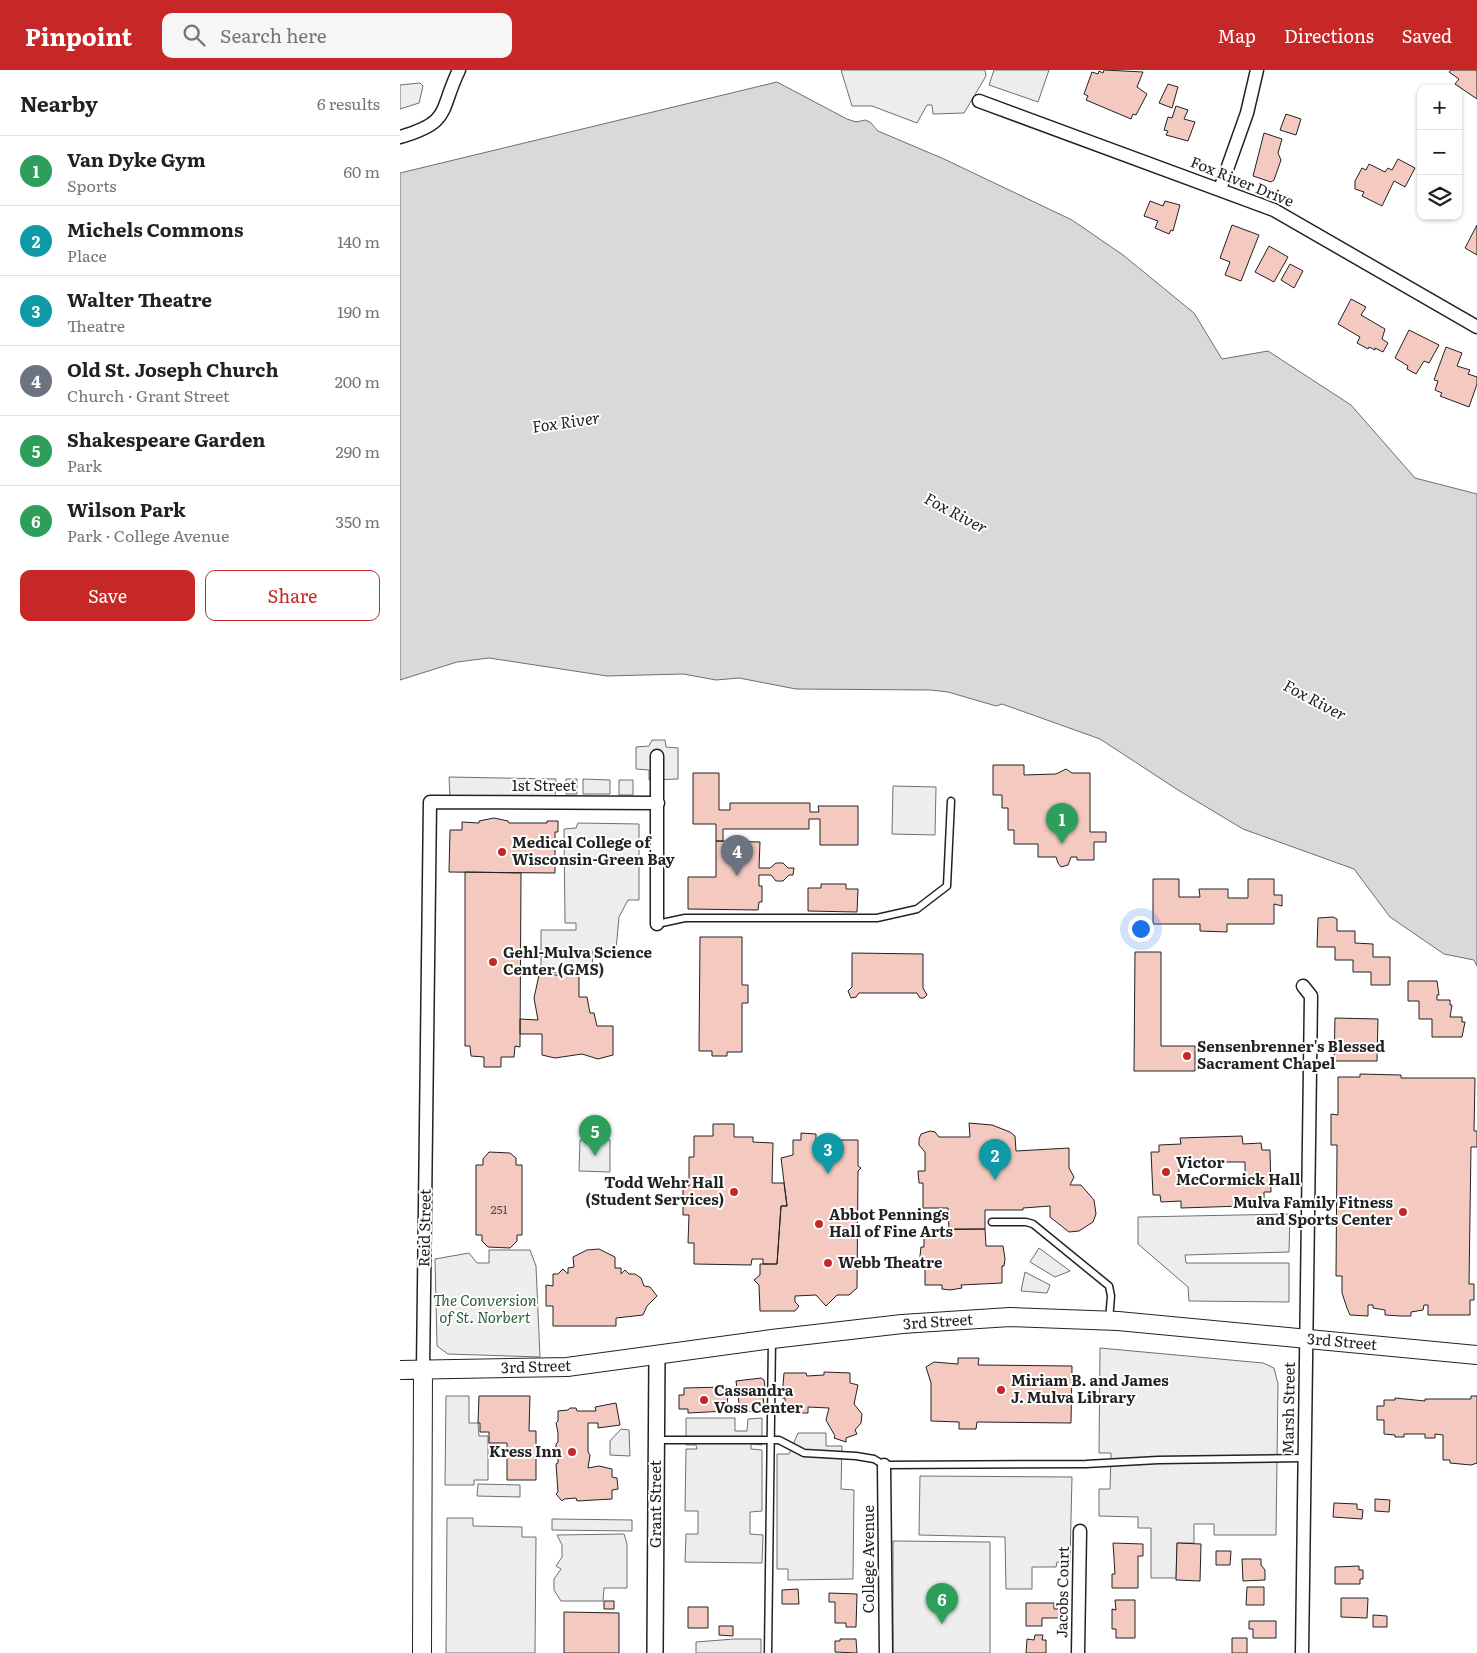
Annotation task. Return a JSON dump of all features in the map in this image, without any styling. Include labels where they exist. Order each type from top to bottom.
[{"type":"main road","name":"3rd Street","points":[[400,1370],[567,1368],[772,1339],[902,1324],[1010,1317],[1109,1321],[1477,1355]]},
{"type":"main road","name":"Reid Street","points":[[422,1653],[424,1370]]},
{"type":"street","points":[[400,137],[430,126],[438,119],[445,110],[459,70]]},
{"type":"street","points":[[1220,189],[1247,113],[1257,70]]},
{"type":"street","name":"Fox River Drive","points":[[979,101],[1274,210],[1477,327]]},
{"type":"street","points":[[657,756],[657,924]]},
{"type":"street","name":"1st Street","points":[[430,802],[658,803]]},
{"type":"street","name":"Reid Street","points":[[424,1370],[430,802]]},
{"type":"street","name":"Marsh Street","points":[[1302,1653],[1311,996],[1303,986]]},
{"type":"street","name":"Grant Street","points":[[655,1653],[657,1355]]},
{"type":"street","name":"College Avenue","points":[[884,1465],[886,1653]]},
{"type":"street","name":"Jacobs Court","points":[[1078,1653],[1080,1531]]},
{"type":"lane","points":[[657,924],[684,918],[862,919],[917,909],[947,886],[951,801]]},
{"type":"lane","points":[[992,1222],[1026,1222],[1033,1224],[1108,1286],[1111,1296],[1109,1321]]},
{"type":"lane","points":[[768,1653],[772,1339]]},
{"type":"lane","points":[[656,1440],[771,1439],[784,1441],[798,1452],[856,1456],[874,1459],[884,1465],[1086,1464],[1158,1460],[1304,1458]]},
{"type":"green space","points":[[420,83],[423,86],[419,103],[400,109],[400,85]]},
{"type":"green space","points":[[893,786],[936,787],[935,835],[892,834]]},
{"type":"green space","points":[[580,1140],[610,1140],[610,1172],[579,1171]]},
{"type":"green space","name":"The Conversion of St. Norbert","points":[[489,1250],[530,1250],[536,1266],[540,1357],[448,1354],[437,1346],[435,1259],[469,1253],[477,1263],[489,1263]]},
{"type":"green space","points":[[893,1541],[990,1542],[990,1653],[893,1653]]},
{"type":"shaded area","points":[[841,70],[985,70],[986,76],[964,113],[933,114],[932,105],[927,105],[917,123],[872,106],[852,106]]},
{"type":"shaded area","points":[[994,70],[1049,70],[1038,102],[989,85]]},
{"type":"shaded area","points":[[652,740],[665,740],[666,747],[678,748],[678,779],[649,780],[649,770],[636,769],[636,747],[649,746]]},
{"type":"shaded area","points":[[449,777],[556,779],[555,797],[450,797]]},
{"type":"shaded area","points":[[566,779],[577,779],[577,794],[566,794]]},
{"type":"shaded area","points":[[583,779],[610,780],[610,794],[583,794]]},
{"type":"shaded area","points":[[619,780],[633,780],[633,795],[619,795]]},
{"type":"shaded area","points":[[578,823],[639,824],[639,900],[628,900],[619,917],[616,950],[593,950],[592,972],[541,973],[541,930],[576,930],[576,923],[565,923],[564,829],[576,828]]},
{"type":"shaded area","points":[[1290,1214],[1289,1252],[1185,1255],[1186,1263],[1289,1263],[1289,1302],[1189,1301],[1188,1287],[1138,1244],[1138,1217]]},
{"type":"shaded area","points":[[1039,1248],[1070,1271],[1055,1277],[1030,1262]]},
{"type":"shaded area","points":[[1025,1272],[1050,1285],[1047,1293],[1021,1291]]},
{"type":"shaded area","points":[[1100,1348],[1263,1363],[1274,1368],[1278,1384],[1276,1535],[1214,1535],[1214,1524],[1194,1524],[1194,1543],[1177,1543],[1176,1578],[1151,1578],[1151,1528],[1138,1528],[1138,1517],[1099,1516],[1099,1489],[1110,1489],[1111,1453],[1099,1453]]},
{"type":"shaded area","points":[[446,1396],[469,1396],[469,1423],[478,1423],[479,1436],[488,1436],[488,1480],[474,1480],[474,1485],[445,1485]]},
{"type":"shaded area","points":[[686,1418],[735,1418],[735,1431],[747,1431],[748,1419],[762,1418],[762,1445],[751,1444],[751,1449],[762,1450],[762,1511],[750,1512],[750,1534],[763,1535],[762,1563],[685,1562],[686,1534],[698,1534],[698,1511],[685,1511],[686,1449],[697,1449],[696,1445],[686,1445]]},
{"type":"shaded area","points":[[621,1429],[629,1430],[630,1456],[610,1455],[610,1441]]},
{"type":"shaded area","points":[[798,1433],[826,1433],[826,1446],[842,1446],[841,1489],[854,1490],[853,1579],[788,1580],[788,1569],[777,1569],[777,1454],[789,1454]]},
{"type":"shaded area","points":[[920,1476],[1072,1477],[1070,1562],[1057,1562],[1056,1567],[1032,1567],[1032,1589],[1006,1589],[1005,1537],[919,1535]]},
{"type":"shaded area","points":[[478,1484],[520,1485],[520,1497],[477,1496]]},
{"type":"shaded area","points":[[447,1518],[473,1518],[473,1526],[522,1527],[522,1537],[536,1537],[535,1653],[446,1653]]},
{"type":"shaded area","points":[[552,1519],[632,1520],[632,1531],[552,1530]]},
{"type":"shaded area","points":[[624,1534],[627,1544],[627,1588],[604,1588],[603,1601],[561,1601],[554,1590],[554,1579],[561,1569],[556,1566],[562,1557],[562,1545],[557,1535]]},
{"type":"shaded area","points":[[761,1639],[761,1653],[696,1653],[696,1642]]},
{"type":"water","name":"Fox River","points":[[777,82],[847,119],[856,122],[865,120],[870,122],[878,131],[944,159],[1072,220],[1123,255],[1194,313],[1222,359],[1268,351],[1351,405],[1415,478],[1477,494],[1477,966],[1474,960],[1444,954],[1390,917],[1354,869],[1243,829],[1178,790],[1100,739],[1002,704],[996,706],[948,692],[931,690],[796,689],[739,678],[716,680],[683,674],[607,676],[489,658],[457,662],[400,680],[400,173]]},
{"type":"building","points":[[1104,70],[1143,72],[1137,87],[1147,94],[1136,115],[1133,114],[1131,119],[1086,100],[1088,96],[1084,94],[1092,72],[1098,74],[1099,71],[1103,73]]},
{"type":"building","points":[[1451,70],[1477,70],[1477,99],[1462,89],[1462,85],[1455,84],[1459,79],[1449,72]]},
{"type":"building","points":[[1168,84],[1178,87],[1172,108],[1159,103]]},
{"type":"building","points":[[1176,106],[1188,110],[1184,119],[1195,122],[1188,141],[1166,135],[1168,131],[1164,130],[1168,117],[1172,118]]},
{"type":"building","points":[[1286,114],[1301,119],[1296,135],[1280,130]]},
{"type":"building","points":[[1264,133],[1282,139],[1278,153],[1281,160],[1274,180],[1271,182],[1253,176]]},
{"type":"building","points":[[1398,159],[1415,168],[1405,187],[1394,181],[1382,206],[1362,196],[1364,192],[1355,189],[1355,181],[1362,168],[1366,170],[1369,164],[1385,172],[1388,168],[1392,170]]},
{"type":"building","points":[[1150,201],[1163,206],[1165,201],[1180,205],[1173,231],[1171,230],[1169,234],[1155,228],[1158,221],[1144,216]]},
{"type":"building","points":[[1232,225],[1259,235],[1241,281],[1225,275],[1230,262],[1220,258]]},
{"type":"building","points":[[1477,225],[1477,255],[1465,248]]},
{"type":"building","points":[[1269,246],[1288,257],[1274,282],[1255,272]]},
{"type":"building","points":[[1290,264],[1303,271],[1294,288],[1281,280]]},
{"type":"building","points":[[1351,299],[1366,307],[1361,315],[1385,329],[1382,339],[1388,343],[1383,352],[1375,348],[1375,350],[1369,347],[1368,349],[1357,343],[1360,337],[1338,324]]},
{"type":"building","points":[[1409,330],[1439,345],[1429,363],[1424,361],[1416,374],[1407,369],[1408,366],[1395,358]]},
{"type":"building","points":[[1446,347],[1462,353],[1457,366],[1470,370],[1468,374],[1477,377],[1477,384],[1469,407],[1440,396],[1442,393],[1435,390],[1438,381],[1434,380]]},
{"type":"building","points":[[993,765],[1024,765],[1024,775],[1056,774],[1066,769],[1072,773],[1090,773],[1090,832],[1106,832],[1106,842],[1094,842],[1094,860],[1077,860],[1077,857],[1071,857],[1068,865],[1061,867],[1056,857],[1038,857],[1038,844],[1014,844],[1014,830],[1008,830],[1008,808],[1002,808],[1002,795],[993,795]]},
{"type":"building","points":[[693,773],[719,773],[719,810],[730,810],[730,803],[810,803],[810,812],[819,812],[818,806],[858,806],[858,845],[820,845],[820,819],[809,819],[809,829],[723,829],[723,841],[716,841],[716,824],[693,824]]},
{"type":"building","name":"Medical College of Wisconsin-Green Bay","points":[[494,818],[508,821],[509,823],[547,823],[547,821],[558,821],[558,832],[555,832],[555,873],[449,872],[450,830],[462,830],[462,822],[479,823],[479,821]]},
{"type":"building","points":[[716,841],[760,842],[759,868],[770,868],[776,863],[783,863],[788,868],[794,868],[793,875],[789,875],[783,881],[776,881],[771,875],[759,875],[759,886],[762,886],[762,902],[759,902],[758,910],[688,909],[688,877],[716,877]]},
{"type":"building","name":"Gehl-Mulva Science Center (GMS)","points":[[465,872],[521,873],[520,1047],[515,1046],[514,1057],[501,1057],[501,1067],[484,1067],[484,1057],[471,1056],[470,1046],[465,1046]]},
{"type":"building","points":[[1153,879],[1179,879],[1179,897],[1200,897],[1199,889],[1228,889],[1228,898],[1248,898],[1248,879],[1274,879],[1274,895],[1282,895],[1282,906],[1274,904],[1274,924],[1227,924],[1227,932],[1200,931],[1200,924],[1153,924]]},
{"type":"building","points":[[821,884],[846,884],[846,889],[858,889],[857,912],[808,911],[808,888],[821,888]]},
{"type":"building","points":[[1333,917],[1337,919],[1337,931],[1355,931],[1355,943],[1373,944],[1373,957],[1390,957],[1390,985],[1371,985],[1371,972],[1353,972],[1353,960],[1335,960],[1335,947],[1317,947],[1318,918]]},
{"type":"building","points":[[700,937],[742,937],[742,985],[748,985],[748,1003],[742,1003],[742,1052],[727,1052],[727,1056],[712,1056],[712,1051],[699,1051]]},
{"type":"building","points":[[1135,952],[1161,952],[1161,1046],[1195,1046],[1195,1071],[1134,1071]]},
{"type":"building","points":[[852,953],[923,954],[923,988],[927,995],[924,998],[920,998],[917,993],[859,993],[856,997],[851,998],[848,991],[852,987]]},
{"type":"building","points":[[539,975],[579,975],[579,997],[587,997],[590,1013],[594,1013],[597,1026],[613,1026],[613,1055],[598,1059],[582,1054],[555,1058],[542,1055],[542,1034],[520,1034],[520,1019],[538,1020],[534,998]]},
{"type":"building","points":[[1408,981],[1437,981],[1439,995],[1437,995],[1437,1000],[1450,1000],[1450,1005],[1452,1005],[1450,1017],[1462,1017],[1462,1022],[1465,1022],[1462,1037],[1432,1037],[1432,1019],[1419,1019],[1419,1001],[1408,1001]]},
{"type":"building","points":[[1335,1018],[1378,1019],[1377,1061],[1334,1061]]},
{"type":"building","name":"Mulva Family Fitness and Sports Center","points":[[1360,1074],[1401,1075],[1401,1078],[1475,1078],[1474,1131],[1477,1131],[1477,1147],[1471,1147],[1469,1284],[1474,1284],[1474,1300],[1470,1300],[1470,1315],[1428,1315],[1428,1305],[1424,1305],[1423,1310],[1411,1312],[1411,1316],[1385,1315],[1385,1310],[1368,1305],[1368,1316],[1350,1315],[1342,1293],[1342,1276],[1336,1276],[1337,1145],[1331,1145],[1331,1114],[1338,1115],[1338,1077],[1360,1077]]},
{"type":"building","points":[[969,1123],[992,1125],[1010,1132],[1015,1136],[1016,1151],[1069,1148],[1069,1168],[1074,1177],[1070,1185],[1081,1185],[1094,1200],[1096,1214],[1093,1222],[1079,1231],[1069,1232],[1050,1217],[1050,1206],[1023,1208],[1023,1210],[985,1210],[985,1229],[949,1229],[948,1208],[923,1208],[923,1183],[919,1183],[918,1171],[925,1171],[925,1152],[919,1145],[919,1139],[921,1134],[930,1131],[935,1132],[939,1137],[970,1137]]},
{"type":"building","name":"Todd Wehr Hall (Student Services)","points":[[713,1124],[734,1124],[734,1137],[753,1137],[753,1142],[773,1143],[772,1183],[784,1183],[787,1206],[781,1206],[777,1264],[763,1264],[763,1259],[752,1259],[751,1265],[694,1264],[694,1243],[688,1243],[689,1215],[683,1215],[683,1186],[689,1186],[689,1157],[694,1157],[694,1136],[713,1136]]},
{"type":"building","name":"Abbot Pennings Hall of Fine Arts","points":[[801,1133],[816,1134],[816,1140],[858,1140],[858,1166],[861,1168],[858,1171],[857,1288],[849,1295],[837,1295],[826,1306],[816,1295],[795,1296],[795,1302],[799,1306],[795,1311],[760,1311],[759,1285],[754,1280],[760,1275],[760,1264],[777,1264],[781,1206],[787,1206],[781,1158],[793,1155],[793,1140],[801,1140]]},
{"type":"building","name":"Victor McCormick Hall","points":[[1242,1136],[1243,1144],[1261,1143],[1262,1150],[1270,1150],[1271,1192],[1264,1192],[1264,1199],[1242,1200],[1242,1206],[1181,1208],[1181,1201],[1161,1202],[1160,1195],[1153,1195],[1151,1152],[1159,1152],[1159,1145],[1181,1144],[1180,1138]],"holes":[[[1245,1162],[1245,1181],[1179,1183],[1179,1163]]]},
{"type":"building","points":[[489,1152],[510,1153],[516,1158],[516,1165],[522,1165],[522,1235],[517,1235],[517,1241],[510,1248],[488,1247],[482,1241],[482,1235],[476,1235],[476,1165],[483,1165],[483,1159]]},
{"type":"building","points":[[985,1229],[986,1246],[1003,1246],[1005,1259],[1004,1266],[1002,1266],[1002,1283],[961,1285],[962,1288],[950,1290],[942,1289],[942,1285],[925,1285],[925,1268],[922,1268],[920,1256],[921,1247],[924,1247],[924,1230]]},
{"type":"building","points":[[599,1249],[615,1257],[615,1268],[621,1268],[621,1274],[625,1270],[629,1274],[635,1274],[641,1278],[644,1286],[650,1287],[657,1296],[647,1306],[643,1315],[616,1318],[616,1326],[553,1326],[553,1306],[546,1306],[546,1285],[553,1286],[553,1274],[558,1274],[563,1269],[568,1274],[568,1268],[574,1267],[573,1257],[587,1250]]},
{"type":"building","name":"Miriam B. and James J. Mulva Library","points":[[958,1358],[979,1358],[978,1365],[1072,1366],[1071,1423],[977,1422],[976,1429],[959,1429],[959,1422],[931,1421],[931,1383],[926,1367],[934,1362],[958,1364]]},
{"type":"building","points":[[824,1372],[850,1373],[850,1383],[858,1385],[854,1404],[862,1414],[861,1423],[855,1430],[857,1434],[846,1438],[846,1442],[834,1438],[835,1436],[826,1420],[829,1408],[808,1407],[808,1413],[785,1413],[785,1398],[782,1398],[784,1373],[806,1373],[807,1376],[824,1375]]},
{"type":"building","points":[[761,1378],[764,1380],[765,1386],[762,1389],[765,1412],[740,1411],[736,1381]]},
{"type":"building","name":"Cassandra Voss Center","points":[[725,1387],[728,1396],[726,1411],[688,1413],[688,1409],[679,1409],[679,1395],[684,1395],[684,1388]]},
{"type":"building","points":[[479,1396],[530,1396],[529,1431],[536,1431],[536,1480],[507,1480],[507,1443],[489,1443],[489,1432],[480,1432],[480,1423],[478,1423]]},
{"type":"building","points":[[1471,1396],[1477,1396],[1477,1463],[1471,1465],[1450,1463],[1450,1460],[1443,1460],[1443,1435],[1435,1434],[1435,1438],[1425,1438],[1425,1434],[1404,1434],[1404,1437],[1395,1437],[1395,1435],[1384,1434],[1384,1420],[1377,1420],[1377,1406],[1384,1406],[1384,1400],[1395,1400],[1395,1398],[1425,1401],[1425,1399],[1471,1399]]},
{"type":"building","name":"Kress Inn","points":[[616,1403],[620,1425],[598,1428],[598,1423],[588,1423],[588,1452],[590,1455],[588,1468],[599,1466],[612,1469],[612,1477],[617,1478],[618,1489],[612,1490],[612,1499],[577,1501],[576,1498],[564,1499],[562,1501],[556,1494],[558,1492],[556,1464],[558,1463],[558,1454],[556,1452],[556,1444],[558,1442],[558,1433],[556,1423],[558,1421],[558,1411],[576,1408],[577,1411],[596,1411],[595,1407]]},
{"type":"building","points":[[1375,1499],[1390,1500],[1389,1512],[1375,1511]]},
{"type":"building","points":[[1334,1503],[1357,1504],[1357,1509],[1363,1510],[1362,1519],[1333,1517]]},
{"type":"building","points":[[1113,1543],[1143,1544],[1143,1556],[1138,1556],[1138,1588],[1112,1588],[1112,1574],[1115,1574]]},
{"type":"building","points":[[1177,1543],[1201,1544],[1200,1581],[1176,1580]]},
{"type":"building","points":[[1216,1551],[1231,1551],[1230,1565],[1216,1565]]},
{"type":"building","points":[[1242,1559],[1261,1559],[1261,1565],[1265,1570],[1265,1580],[1243,1581]]},
{"type":"building","points":[[1359,1566],[1359,1570],[1363,1570],[1363,1579],[1360,1579],[1360,1584],[1335,1584],[1335,1567]]},
{"type":"building","points":[[1247,1587],[1264,1587],[1264,1605],[1246,1605]]},
{"type":"building","points":[[798,1589],[799,1604],[782,1604],[782,1590]]},
{"type":"building","points":[[829,1593],[857,1594],[856,1627],[846,1627],[846,1623],[835,1623],[835,1602],[829,1602]]},
{"type":"building","points":[[1341,1598],[1368,1598],[1367,1618],[1341,1617]]},
{"type":"building","points":[[1115,1600],[1135,1600],[1135,1638],[1116,1638],[1116,1629],[1112,1629],[1112,1609],[1116,1610]]},
{"type":"building","points":[[604,1601],[614,1601],[614,1609],[604,1609]]},
{"type":"building","points":[[1026,1603],[1054,1603],[1054,1609],[1061,1609],[1061,1618],[1042,1618],[1042,1626],[1026,1626]]},
{"type":"building","points":[[688,1607],[708,1607],[708,1628],[688,1628]]},
{"type":"building","points":[[564,1612],[619,1613],[619,1653],[564,1653]]},
{"type":"building","points":[[1373,1615],[1387,1616],[1387,1627],[1373,1627]]},
{"type":"building","points":[[1249,1621],[1276,1621],[1276,1638],[1253,1638],[1253,1629],[1249,1629]]},
{"type":"building","points":[[719,1626],[733,1626],[733,1636],[719,1635]]},
{"type":"building","points":[[1035,1635],[1043,1635],[1042,1640],[1046,1640],[1046,1653],[1026,1653],[1027,1639],[1034,1640]]},
{"type":"building","points":[[1232,1638],[1247,1638],[1247,1653],[1232,1653]]},
{"type":"building","points":[[840,1639],[856,1639],[857,1653],[835,1652],[835,1641],[840,1641]]},
{"type":"place","name":"Van Dyke Gym","points":[[1062,844]]},
{"type":"place","name":"Medical College of Wisconsin-Green Bay","points":[[502,852]]},
{"type":"place","name":"Old St. Joseph Church","points":[[737,876]]},
{"type":"place","name":"Gehl-Mulva Science Center (GMS)","points":[[493,962]]},
{"type":"place","name":"Sensenbrenner's Blessed Sacrament Chapel","points":[[1187,1056]]},
{"type":"place","name":"Shakespeare Garden","points":[[595,1156]]},
{"type":"place","name":"Victor McCormick Hall","points":[[1166,1172]]},
{"type":"place","name":"Walter Theatre","points":[[828,1174]]},
{"type":"place","name":"Michels Commons","points":[[995,1180]]},
{"type":"place","name":"Todd Wehr Hall (Student Services)","points":[[734,1192]]},
{"type":"place","name":"Mulva Family Fitness and Sports Center","points":[[1403,1212]]},
{"type":"place","name":"Abbot Pennings Hall of Fine Arts","points":[[819,1224]]},
{"type":"place","name":"Webb Theatre","points":[[828,1263]]},
{"type":"place","name":"Miriam B. and James J. Mulva Library","points":[[1001,1390]]},
{"type":"place","name":"Cassandra Voss Center","points":[[704,1400]]},
{"type":"place","name":"Kress Inn","points":[[572,1452]]},
{"type":"place","name":"Wilson Park","points":[[942,1624]]}]
